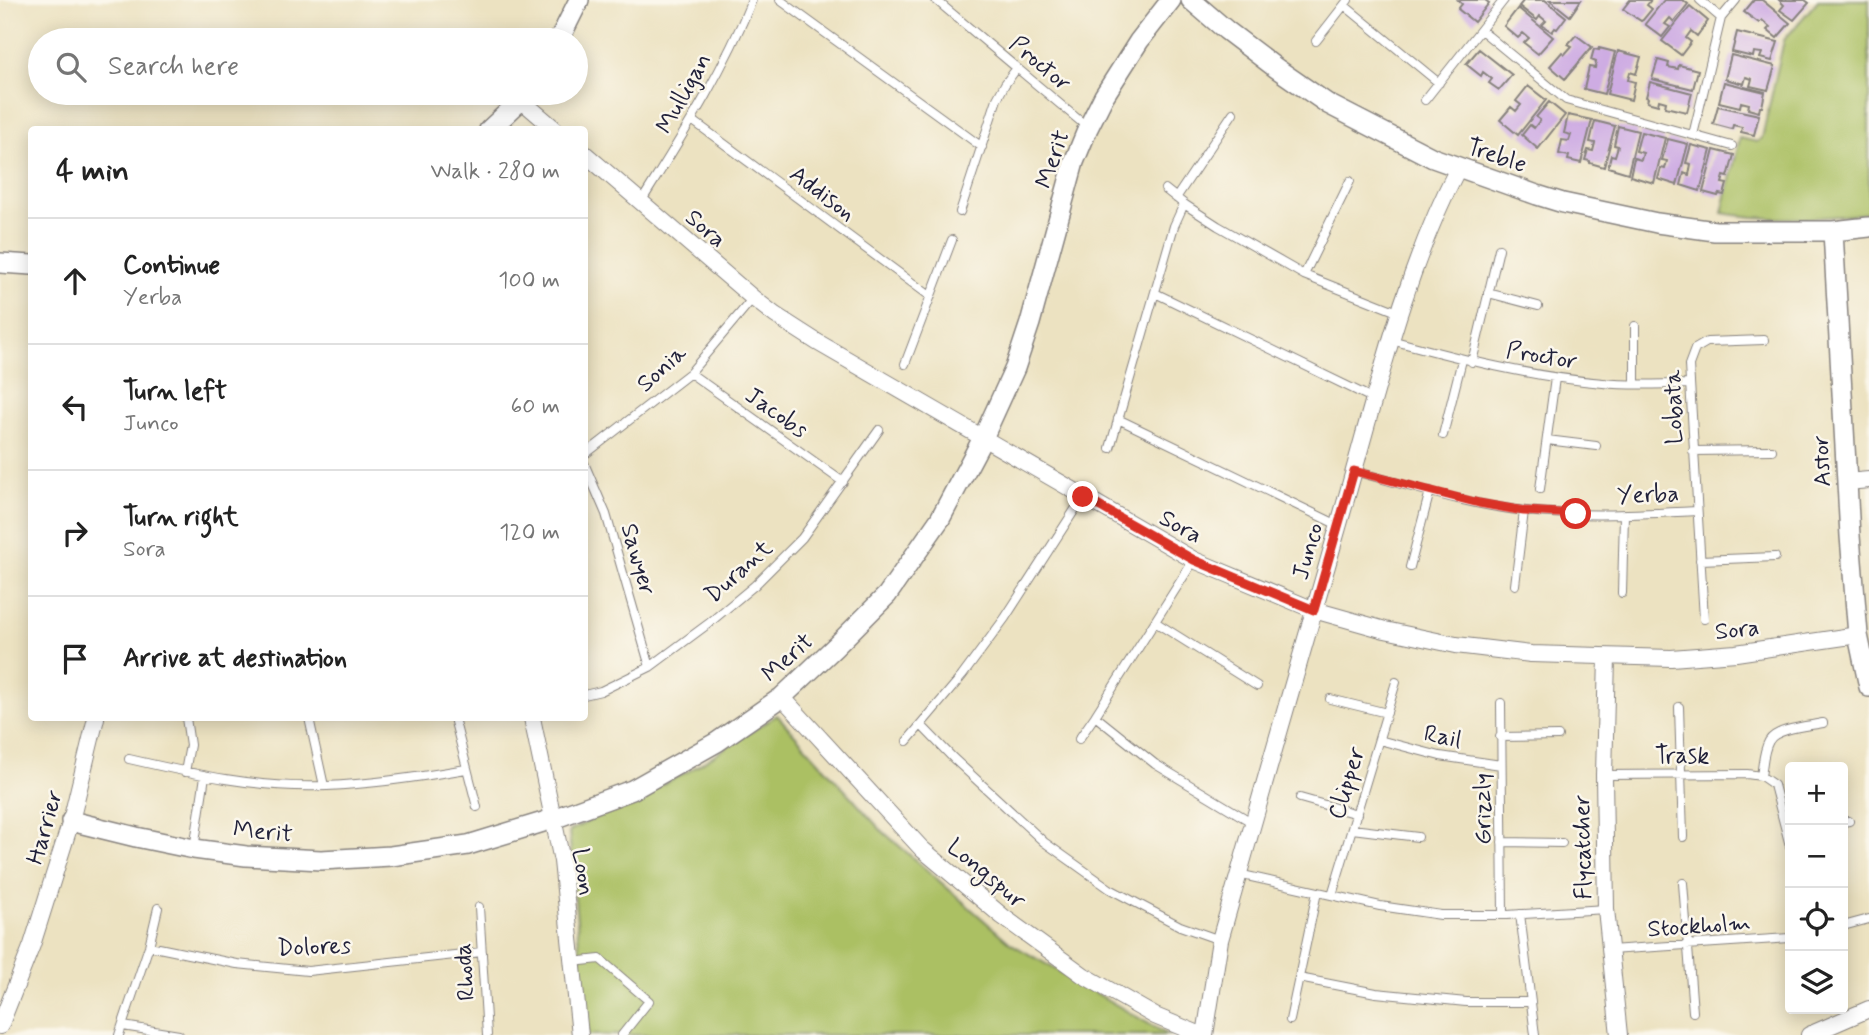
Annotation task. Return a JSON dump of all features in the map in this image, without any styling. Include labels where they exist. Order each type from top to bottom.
[{"type":"street","points":[[565,28],[579,0]]},
{"type":"street","name":"Merit","points":[[71,821],[194,849],[246,856],[321,860],[391,856],[468,845],[553,819],[632,790],[717,742],[782,697],[887,595],[940,519],[1016,368],[1074,162],[1088,128],[1104,96],[1139,41],[1171,0]]},
{"type":"street","name":"Treble","points":[[1191,0],[1276,68],[1328,104],[1458,168],[1563,203],[1657,223],[1715,231],[1833,231],[1869,227]]},
{"type":"street","points":[[493,126],[514,105]]},
{"type":"street","points":[[532,105],[552,126]]},
{"type":"street","name":"Sora","points":[[588,156],[753,298],[817,342],[1194,560],[1314,610],[1455,645],[1531,654],[1671,658],[1735,653],[1858,635]]},
{"type":"street","name":"Junco","points":[[1203,1035],[1220,940],[1391,340],[1431,226],[1458,168]]},
{"type":"street","name":"Astor","points":[[1833,231],[1858,635],[1869,687]]},
{"type":"street","points":[[0,263],[28,264]]},
{"type":"street","points":[[1847,482],[1869,480]]},
{"type":"street","name":"Flycatcher","points":[[1607,657],[1604,775],[1606,909],[1619,1035]]},
{"type":"street","name":"Longspur","points":[[782,697],[922,849],[1002,916],[1083,975],[1155,1016],[1203,1035]]},
{"type":"street","name":"Harrier","points":[[0,1026],[32,945],[71,821],[95,721]]},
{"type":"street","name":"Loon","points":[[533,721],[562,861],[580,1035]]},
{"type":"street","points":[[1809,1035],[1869,1009]]},
{"type":"lane","name":"Mulligan","points":[[641,202],[692,120],[740,30],[751,0]]},
{"type":"lane","points":[[780,0],[982,147]]},
{"type":"lane","name":"Proctor","points":[[936,0],[1088,128]]},
{"type":"lane","points":[[1425,100],[1504,0]]},
{"type":"lane","points":[[1700,0],[1721,18]]},
{"type":"lane","points":[[1693,135],[1721,18],[1736,0]]},
{"type":"lane","points":[[1316,41],[1346,3],[1439,83]]},
{"type":"lane","points":[[1481,30],[1566,100],[1732,146]]},
{"type":"lane","points":[[960,212],[997,99],[1017,68]]},
{"type":"lane","points":[[1110,448],[1180,201],[1234,113]]},
{"type":"lane","name":"Addison","points":[[692,120],[930,296]]},
{"type":"lane","points":[[1304,275],[1350,181]]},
{"type":"lane","points":[[1165,189],[1180,201],[1304,275],[1400,313]]},
{"type":"lane","points":[[905,364],[951,240]]},
{"type":"lane","points":[[1472,362],[1499,249]]},
{"type":"lane","points":[[1155,293],[1374,399]]},
{"type":"lane","points":[[1488,293],[1538,306]]},
{"type":"lane","name":"Sonia","points":[[588,452],[690,373],[753,298]]},
{"type":"lane","points":[[1634,384],[1635,326]]},
{"type":"lane","name":"Proctor","points":[[1391,340],[1472,362],[1555,378],[1606,384],[1689,384]]},
{"type":"lane","name":"Lobata","points":[[1704,619],[1689,365],[1695,349],[1707,342],[1764,340]]},
{"type":"lane","points":[[1443,435],[1462,359]]},
{"type":"lane","name":"Jacobs","points":[[690,373],[843,482]]},
{"type":"lane","points":[[1540,489],[1555,378]]},
{"type":"lane","points":[[1118,419],[1338,526]]},
{"type":"lane","name":"Durant","points":[[588,694],[601,691],[650,667],[755,585],[802,538],[879,430]]},
{"type":"lane","points":[[1547,440],[1596,446]]},
{"type":"lane","points":[[1693,451],[1772,450]]},
{"type":"lane","name":"Yerba","points":[[1354,471],[1479,503],[1524,511],[1624,515],[1697,511]]},
{"type":"lane","name":"Sawyer","points":[[588,472],[606,514],[650,667]]},
{"type":"lane","points":[[1410,567],[1430,491]]},
{"type":"lane","points":[[907,741],[962,676],[1005,618],[1083,497]]},
{"type":"lane","points":[[1515,585],[1524,511]]},
{"type":"lane","points":[[1622,593],[1624,515]]},
{"type":"lane","points":[[1700,560],[1774,557]]},
{"type":"lane","points":[[1079,739],[1194,560]]},
{"type":"lane","points":[[1155,622],[1257,686]]},
{"type":"lane","name":"Clipper","points":[[1332,895],[1396,682]]},
{"type":"lane","points":[[1330,699],[1387,713]]},
{"type":"lane","name":"Grizzly","points":[[1501,704],[1503,915]]},
{"type":"lane","points":[[1679,707],[1683,837]]},
{"type":"lane","points":[[1096,716],[1155,764],[1253,823]]},
{"type":"lane","points":[[185,772],[190,746],[186,721]]},
{"type":"lane","points":[[310,721],[324,786]]},
{"type":"lane","points":[[455,721],[477,807]]},
{"type":"lane","points":[[1786,825],[1774,785],[1761,776],[1767,746],[1776,733],[1823,723]]},
{"type":"lane","points":[[921,725],[1044,842],[1110,889],[1180,926],[1220,940]]},
{"type":"lane","points":[[1500,737],[1559,736]]},
{"type":"lane","name":"Rail","points":[[1379,740],[1440,756],[1501,765]]},
{"type":"lane","points":[[129,759],[244,782],[324,786],[394,781],[466,769]]},
{"type":"lane","name":"Trask","points":[[1604,775],[1761,776]]},
{"type":"lane","points":[[194,849],[205,776]]},
{"type":"lane","points":[[1300,798],[1357,814]]},
{"type":"lane","points":[[1352,829],[1418,837]]},
{"type":"lane","points":[[1502,842],[1562,843]]},
{"type":"lane","points":[[1238,874],[1380,906],[1441,915],[1503,915],[1606,909]]},
{"type":"lane","points":[[1683,883],[1693,1012]]},
{"type":"lane","points":[[1290,1020],[1317,892]]},
{"type":"lane","name":"Rhoda","points":[[479,907],[488,1035]]},
{"type":"lane","points":[[158,908],[149,946],[121,1031],[179,1035]]},
{"type":"lane","points":[[1520,914],[1535,1035]]},
{"type":"lane","points":[[1848,925],[1869,919]]},
{"type":"lane","name":"Stockholm","points":[[1610,950],[1785,938]]},
{"type":"lane","name":"Dolores","points":[[149,946],[237,964],[308,971],[482,952]]},
{"type":"lane","points":[[572,962],[600,959],[649,1001],[622,1035]]},
{"type":"lane","points":[[1299,978],[1389,995],[1466,1003],[1531,1002]]},
{"type":"green space","points":[[1818,0],[1869,0],[1869,213],[1795,218],[1722,213],[1740,138],[1757,142],[1762,138],[1784,40]]},
{"type":"green space","points":[[777,715],[880,829],[1010,943],[1168,1035],[587,1035],[569,831],[689,771]]},
{"type":"building","points":[[1458,0],[1485,0],[1489,3],[1474,22],[1458,9],[1462,4]]},
{"type":"building","points":[[1524,0],[1545,0],[1566,17],[1552,32],[1542,25],[1546,21],[1540,16],[1537,20],[1519,6]]},
{"type":"building","points":[[1550,0],[1581,0],[1570,16]]},
{"type":"building","points":[[1630,0],[1651,0],[1647,5],[1652,9],[1643,20],[1623,9]]},
{"type":"building","points":[[1664,0],[1683,0],[1688,4],[1674,22],[1670,18],[1665,24],[1670,27],[1662,37],[1645,24]]},
{"type":"building","points":[[1754,0],[1762,0],[1790,23],[1777,38],[1767,30],[1770,27],[1762,20],[1759,23],[1744,12]]},
{"type":"building","points":[[1779,0],[1805,0],[1809,3],[1794,20],[1780,10],[1784,5]]},
{"type":"building","points":[[1690,6],[1708,21],[1697,36],[1691,31],[1686,38],[1691,42],[1681,55],[1662,41]]},
{"type":"building","points":[[1518,8],[1553,37],[1538,54],[1524,43],[1529,38],[1523,33],[1518,38],[1504,26]]},
{"type":"building","points":[[1737,32],[1778,42],[1772,61],[1760,58],[1762,53],[1754,52],[1753,57],[1732,52]]},
{"type":"building","points":[[1576,35],[1592,47],[1565,79],[1550,66],[1562,52],[1565,54],[1572,46],[1568,44]]},
{"type":"building","points":[[1479,49],[1512,75],[1499,90],[1489,83],[1492,79],[1483,72],[1481,76],[1466,64]]},
{"type":"building","points":[[1594,49],[1615,52],[1604,94],[1584,89],[1589,67],[1595,68],[1596,62],[1591,60]]},
{"type":"building","points":[[1618,51],[1641,57],[1636,74],[1630,72],[1628,80],[1635,82],[1631,100],[1607,94]]},
{"type":"building","points":[[1731,55],[1775,66],[1768,90],[1750,86],[1752,79],[1746,77],[1744,84],[1725,79]]},
{"type":"building","points":[[1658,60],[1669,63],[1668,67],[1678,69],[1679,65],[1698,70],[1693,89],[1652,79]]},
{"type":"building","points":[[1650,82],[1692,93],[1687,112],[1665,107],[1666,102],[1659,100],[1658,105],[1647,102]]},
{"type":"building","points":[[1724,82],[1765,92],[1759,112],[1748,109],[1749,104],[1741,102],[1740,107],[1719,102]]},
{"type":"building","points":[[1528,86],[1546,100],[1518,135],[1500,120],[1511,107],[1516,111],[1521,105],[1516,101]]},
{"type":"building","points":[[1549,102],[1565,115],[1538,149],[1522,135],[1530,125],[1534,128],[1540,120],[1536,117]]},
{"type":"building","points":[[1718,106],[1759,115],[1754,135],[1741,132],[1742,127],[1733,125],[1732,129],[1713,124]]},
{"type":"building","points":[[1568,115],[1592,120],[1581,163],[1568,160],[1569,156],[1559,154],[1562,140],[1569,141],[1571,135],[1564,133]]},
{"type":"building","points":[[1595,121],[1615,126],[1604,167],[1585,160],[1588,150],[1593,151],[1595,143],[1590,142]]},
{"type":"building","points":[[1618,126],[1638,131],[1628,173],[1608,167],[1611,155],[1615,156],[1618,146],[1614,145]]},
{"type":"building","points":[[1641,132],[1665,138],[1654,183],[1630,176],[1634,158],[1641,160],[1643,153],[1636,151]]},
{"type":"building","points":[[1668,139],[1688,144],[1677,185],[1658,179],[1661,168],[1665,169],[1667,161],[1662,160]]},
{"type":"building","points":[[1691,145],[1711,150],[1700,191],[1681,185],[1684,173],[1689,175],[1691,164],[1686,163]]},
{"type":"building","points":[[1714,150],[1734,155],[1728,177],[1724,176],[1722,183],[1727,184],[1724,195],[1718,196],[1703,192]]},
{"type":"route","points":[[1083,497],[1194,560],[1314,610],[1354,471],[1479,503],[1524,511],[1576,514]]}]
